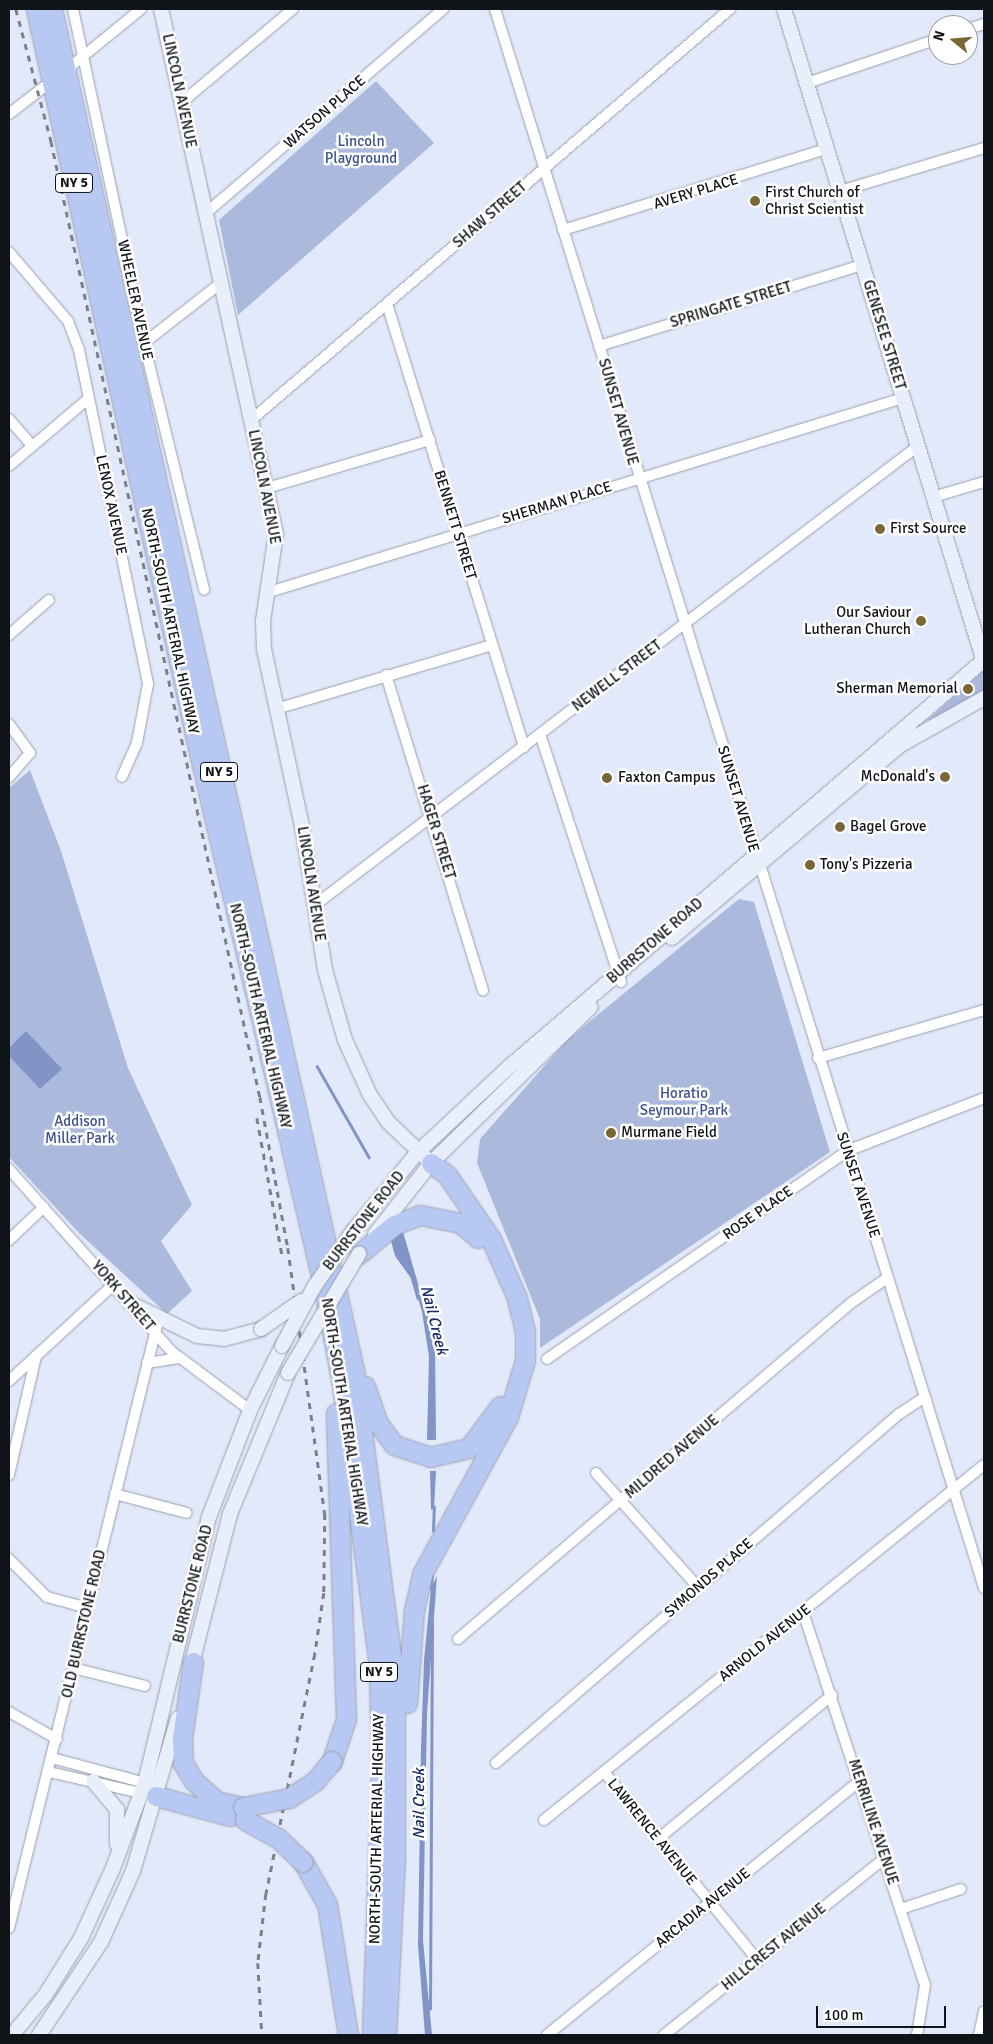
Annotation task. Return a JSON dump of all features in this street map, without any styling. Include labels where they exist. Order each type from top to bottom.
[{"type":"highway","name":"NORTH-SOUTH ARTERIAL HIGHWAY","points":[[36,9],[59,75]]},
{"type":"highway","name":"NORTH-SOUTH ARTERIAL HIGHWAY","points":[[52,9],[59,75],[196,739],[337,1316],[389,1615],[395,1684],[396,1809],[386,2035]]},
{"type":"highway","points":[[337,1316],[375,1415],[394,1445],[430,1457],[469,1448],[502,1401],[513,1355],[509,1313],[478,1238],[438,1182],[424,1158]]},
{"type":"highway","points":[[396,1809],[405,1742],[411,1636],[422,1574],[508,1417],[525,1360],[525,1331],[517,1298],[491,1239],[447,1175],[424,1158]]},
{"type":"highway","points":[[359,1254],[394,1225],[420,1215],[460,1223],[478,1238]]},
{"type":"highway","name":"NORTH-SOUTH ARTERIAL HIGHWAY","points":[[337,1316],[379,1667],[382,1776],[372,2035]]},
{"type":"highway","points":[[150,1790],[244,1813],[289,1798],[315,1781],[332,1761],[346,1719],[337,1316]]},
{"type":"highway","points":[[193,1662],[181,1752],[194,1781],[216,1801]]},
{"type":"highway","points":[[150,1790],[216,1801],[244,1813],[279,1839],[303,1862],[327,1904],[348,2035]]},
{"type":"street","name":"WHEELER AVENUE","points":[[72,9],[144,343],[204,590]]},
{"type":"street","points":[[9,114],[141,9]]},
{"type":"street","name":"LINCOLN AVENUE","points":[[161,9],[222,282],[250,421],[267,488],[277,548],[268,592],[264,649],[315,905],[325,970],[345,1040],[370,1095],[424,1158]]},
{"type":"street","points":[[181,103],[293,9]]},
{"type":"street","name":"WATSON PLACE","points":[[206,213],[443,9]]},
{"type":"street","name":"SUNSET AVENUE","points":[[495,9],[756,860],[984,1588]]},
{"type":"street","name":"SHAW STREET","points":[[250,421],[730,9]]},
{"type":"street","name":"GENESEE STREET","points":[[784,9],[984,663]]},
{"type":"street","points":[[807,82],[928,42]]},
{"type":"street","points":[[840,192],[984,148]]},
{"type":"street","name":"AVERY PLACE","points":[[563,230],[827,149]]},
{"type":"street","name":"LENOX AVENUE","points":[[9,252],[68,321],[89,398],[148,684],[137,743],[122,777]]},
{"type":"street","name":"SPRINGATE STREET","points":[[599,346],[863,265]]},
{"type":"street","points":[[144,343],[222,282]]},
{"type":"street","name":"BENNETT STREET","points":[[387,304],[524,747]]},
{"type":"street","points":[[9,466],[89,398]]},
{"type":"street","name":"SHERMAN PLACE","points":[[268,592],[638,477],[903,398]]},
{"type":"street","points":[[9,419],[32,445]]},
{"type":"street","points":[[267,488],[430,440]]},
{"type":"street","name":"NEWELL STREET","points":[[315,905],[918,446]]},
{"type":"street","points":[[933,497],[984,482]]},
{"type":"street","points":[[9,635],[49,600]]},
{"type":"street","points":[[276,709],[492,645]]},
{"type":"street","points":[[899,746],[984,663]]},
{"type":"street","name":"BURRSTONE ROAD","points":[[39,2035],[101,1942],[133,1870],[209,1517],[250,1410],[314,1287],[353,1231],[424,1158],[619,978],[984,663]]},
{"type":"street","name":"HAGER STREET","points":[[386,675],[483,990]]},
{"type":"street","name":"BURRSTONE ROAD","points":[[756,860],[899,746],[984,698]]},
{"type":"street","points":[[9,724],[27,747],[29,758],[9,777]]},
{"type":"street","points":[[540,734],[619,978]]},
{"type":"street","points":[[818,1058],[984,1010]]},
{"type":"street","name":"ROSE PLACE","points":[[547,1359],[847,1151],[984,1098]]},
{"type":"street","name":"BURRSTONE ROAD","points":[[12,2035],[46,1994],[80,1938],[150,1790],[193,1662],[230,1514],[288,1373],[359,1254],[424,1158]]},
{"type":"street","name":"YORK STREET","points":[[9,1169],[130,1303]]},
{"type":"street","points":[[9,1240],[44,1207]]},
{"type":"street","name":"MILDRED AVENUE","points":[[458,1639],[851,1303],[887,1278]]},
{"type":"street","points":[[9,1381],[113,1285]]},
{"type":"street","points":[[130,1303],[156,1327],[197,1336],[224,1339],[261,1329],[291,1312],[314,1287]]},
{"type":"street","name":"YORK STREET","points":[[156,1327],[180,1358],[250,1410]]},
{"type":"street","name":"OLD BURRSTONE ROAD","points":[[9,1928],[49,1772],[156,1327]]},
{"type":"street","points":[[9,1475],[36,1356]]},
{"type":"street","points":[[147,1363],[180,1358]]},
{"type":"street","name":"SYMONDS PLACE","points":[[496,1763],[899,1414],[925,1397]]},
{"type":"street","name":"ARNOLD AVENUE","points":[[544,1820],[984,1465]]},
{"type":"street","points":[[596,1473],[698,1587]]},
{"type":"street","points":[[115,1494],[187,1513]]},
{"type":"street","points":[[9,1559],[47,1597],[88,1608]]},
{"type":"street","name":"MERRILINE AVENUE","points":[[803,1612],[832,1695],[925,1985],[917,2035]]},
{"type":"street","points":[[73,1668],[145,1686]]},
{"type":"street","points":[[658,1839],[832,1695]]},
{"type":"street","points":[[9,1712],[57,1739]]},
{"type":"street","points":[[52,1758],[150,1790]]},
{"type":"street","points":[[49,1772],[150,1790]]},
{"type":"street","name":"LAWRENCE AVENUE","points":[[604,1772],[758,1961]]},
{"type":"street","points":[[93,1781],[117,1810],[114,1868]]},
{"type":"street","name":"ARCADIA AVENUE","points":[[547,2035],[860,1781]]},
{"type":"street","name":"HILLCREST AVENUE","points":[[664,2035],[884,1859]]},
{"type":"street","points":[[901,1909],[961,1889]]},
{"type":"street","points":[[980,2035],[984,2012]]},
{"type":"green space","name":"Lincoln Playground","points":[[376,81],[434,143],[238,315],[219,220]]},
{"type":"green space","points":[[984,670],[984,690],[959,708],[926,721]]},
{"type":"green space","name":"Addison Miller Park","points":[[30,770],[61,851],[128,1068],[192,1205],[161,1241],[192,1291],[167,1314],[79,1233],[9,1157],[9,788]]},
{"type":"green space","name":"Horatio Seymour Park","points":[[739,899],[754,902],[830,1152],[540,1348],[540,1319],[477,1163],[480,1139],[567,1040]]},
{"type":"shaded area","points":[[26,1031],[62,1069],[40,1089],[9,1056],[9,1048]]},
{"type":"shaded area","points":[[401,1225],[435,1342],[436,1440],[427,1440],[429,1356],[422,1312],[413,1281],[395,1256],[391,1241],[391,1232]]},
{"type":"shaded area","points":[[430,1471],[436,1471],[434,1509],[431,1510]]},
{"type":"shaded area","points":[[437,1576],[427,1713],[423,1940],[432,2035],[425,2035],[418,1945],[421,1748],[424,1660],[431,1588]]},
{"type":"waterway","name":"Nail Creek","points":[[317,1066],[369,1157]]},
{"type":"waterway","name":"Nail Creek","points":[[412,1277],[418,1298]]},
{"type":"waterway","name":"Nail Creek","points":[[433,1531],[434,1507]]},
{"type":"waterway","name":"Nail Creek","points":[[431,1589],[432,1574]]},
{"type":"waterway","name":"Nail Creek","points":[[430,2009],[432,1624]]},
{"type":"railway","points":[[16,9],[51,141],[260,1097],[288,1248],[325,1514],[324,1593],[315,1654],[266,1894],[258,1963],[262,2035]]},
{"type":"railway","points":[[257,1118],[283,1259]]},
{"type":"place","name":"First Church of Christ Scientist","points":[[755,201]]},
{"type":"place","name":"First Source","points":[[880,529]]},
{"type":"place","name":"Our Saviour Lutheran Church","points":[[921,621]]},
{"type":"place","name":"Sherman Memorial","points":[[968,689]]},
{"type":"place","name":"McDonald's","points":[[945,777]]},
{"type":"place","name":"Faxton Campus","points":[[607,778]]},
{"type":"place","name":"Bagel Grove","points":[[840,827]]},
{"type":"place","name":"Tony's Pizzeria","points":[[810,865]]},
{"type":"place","name":"Murmane Field","points":[[611,1133]]}]
